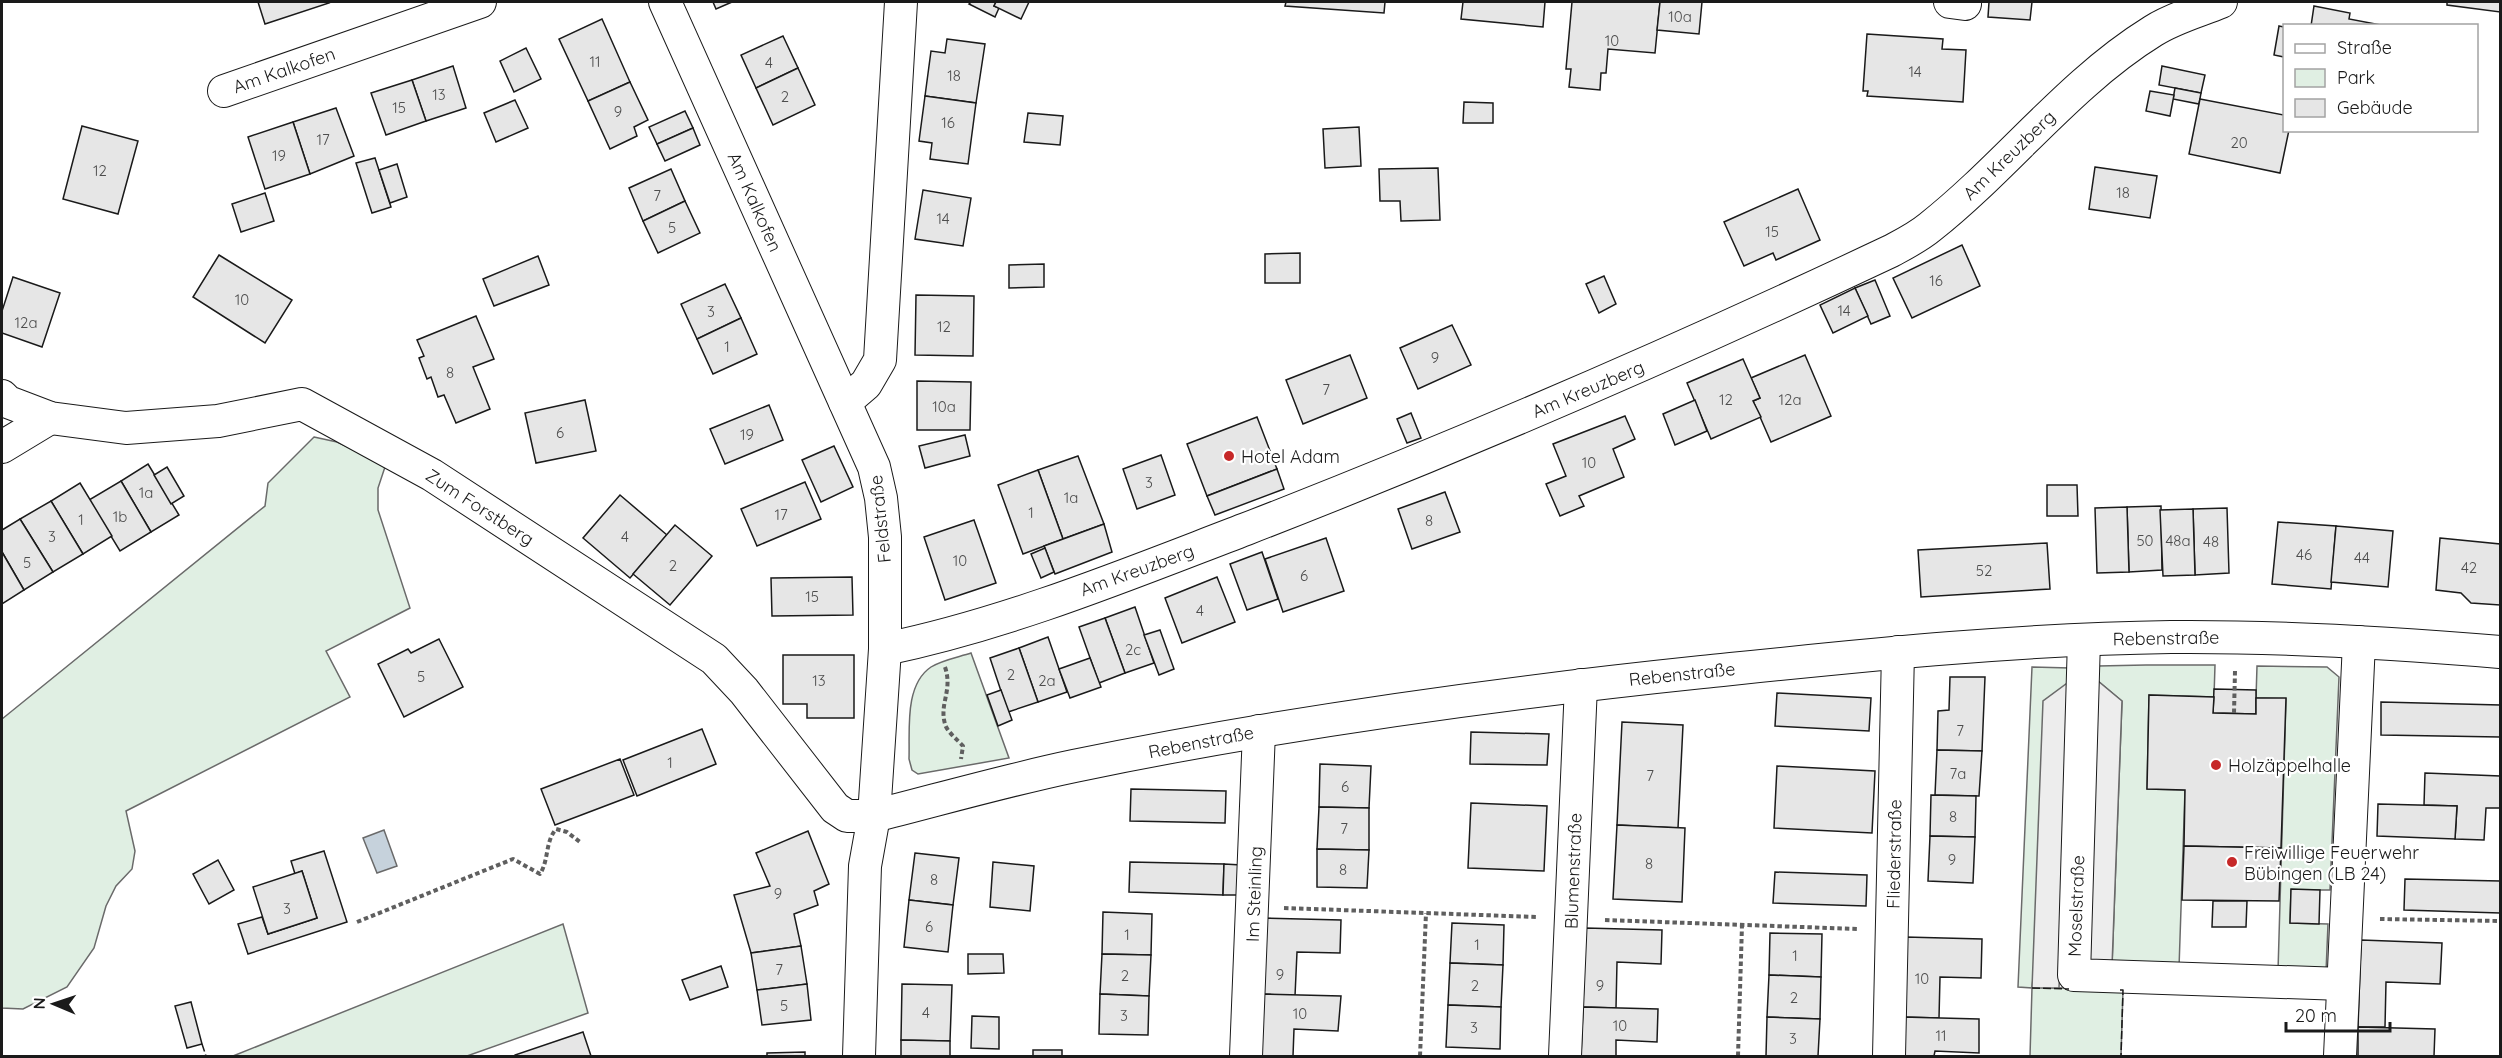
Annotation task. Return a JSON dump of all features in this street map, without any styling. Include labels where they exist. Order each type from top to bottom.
[{"type":"street","name":"Am Kalkofen","points":[[224,91],[480,2]]},
{"type":"street","name":"Am Kalkofen","points":[[665,2],[844,402]]},
{"type":"street","points":[[844,402],[866,384],[880,360],[901,2]]},
{"type":"street","name":"Am Kreuzberg","points":[[885,649],[935,639],[1032,609],[1393,472],[1656,360],[1891,251],[1928,229],[1957,204],[2109,63],[2155,30],[2221,2]]},
{"type":"street","name":"Zum Forstberg","points":[[2,396],[8,402],[50,418],[126,429],[218,421],[302,405],[432,475],[714,659],[744,691],[835,808],[847,816],[874,816]]},
{"type":"street","name":"Feldstraße","points":[[844,402],[874,467],[881,498],[885,537],[885,649],[874,816],[865,866],[859,1056]]},
{"type":"street","points":[[2,447],[50,418]]},
{"type":"street","name":"Rebenstraße","points":[[874,816],[1073,766],[1259,731],[1581,685],[1898,652],[2084,640],[2236,637],[2359,642],[2500,652]]},
{"type":"street","name":"Moselstraße","points":[[2084,640],[2074,975],[2343,984]]},
{"type":"street","points":[[2340,1056],[2359,642]]},
{"type":"street","name":"Fliederstraße","points":[[1889,1056],[1898,652]]},
{"type":"street","name":"Blumenstraße","points":[[1565,1056],[1581,685]]},
{"type":"street","name":"Im Steinling","points":[[1246,1056],[1259,731]]},
{"type":"path","points":[[2234,713],[2236,637]]},
{"type":"path","points":[[944,663],[950,681],[944,706],[945,724],[963,746],[960,768]]},
{"type":"path","points":[[357,922],[513,859],[540,874],[545,866],[550,837],[556,829],[567,831],[580,842]]},
{"type":"path","points":[[1420,1056],[1426,913]]},
{"type":"path","points":[[2346,918],[2500,921]]},
{"type":"path","points":[[1737,1056],[1742,925]]},
{"type":"green space","points":[[314,437],[337,442],[386,464],[378,488],[378,510],[410,608],[326,651],[350,697],[126,811],[135,851],[132,869],[116,886],[106,906],[94,948],[67,987],[23,1009],[2,1008],[2,719],[265,506],[268,483]]},
{"type":"green space","points":[[971,653],[1009,758],[918,774],[912,770],[909,759],[910,709],[916,685],[931,667]]},
{"type":"green space","points":[[2215,665],[2214,697],[2149,695],[2147,789],[2185,790],[2179,968],[2112,966],[2122,701],[2098,681],[2098,666]]},
{"type":"green space","points":[[2257,666],[2327,667],[2339,677],[2330,890],[2291,890],[2290,923],[2328,924],[2326,972],[2278,971],[2286,699],[2256,698]]},
{"type":"green space","points":[[2032,667],[2070,668],[2032,987],[2123,990],[2121,1056],[2030,1056],[2032,988],[2018,987]]},
{"type":"green space","points":[[563,924],[588,1013],[467,1056],[233,1056]]},
{"type":"shaded area","points":[[2070,681],[2098,681],[2122,701],[2112,966],[2060,964],[2059,988],[2032,988],[2043,701]]},
{"type":"shaded area","points":[[384,830],[397,866],[377,873],[363,838]]},
{"type":"building","points":[[258,2],[328,2],[329,3],[265,24]]},
{"type":"building","points":[[713,2],[732,2],[716,9]]},
{"type":"building","points":[[971,2],[996,2],[994,6],[999,8],[995,17],[969,4]]},
{"type":"building","points":[[996,2],[1029,2],[1021,19],[994,6]]},
{"type":"building","points":[[1286,2],[1385,2],[1384,13],[1285,6]]},
{"type":"building","points":[[1463,2],[1545,2],[1543,27],[1461,19]]},
{"type":"building","points":[[1572,2],[1660,2],[1655,53],[1608,49],[1606,73],[1601,73],[1600,90],[1569,87],[1571,69],[1566,69]]},
{"type":"building","points":[[1660,2],[1702,2],[1699,34],[1657,30]]},
{"type":"building","points":[[1989,2],[2032,2],[2030,20],[1988,17]]},
{"type":"building","points":[[2447,2],[2500,2],[2500,12],[2447,5]]},
{"type":"building","points":[[2314,6],[2350,13],[2349,19],[2375,24],[2311,24]]},
{"type":"building","points":[[602,19],[630,82],[588,101],[559,39]]},
{"type":"building","points":[[2279,26],[2283,27],[2283,57],[2274,55]]},
{"type":"building","points":[[1867,34],[1943,39],[1942,49],[1966,50],[1963,102],[1867,96],[1868,91],[1863,91]]},
{"type":"building","points":[[783,36],[798,68],[756,88],[741,55]]},
{"type":"building","points":[[947,39],[985,44],[976,103],[925,96],[931,51],[945,53]]},
{"type":"building","points":[[526,48],[541,79],[514,92],[500,61]]},
{"type":"building","points":[[453,66],[466,108],[426,121],[412,80]]},
{"type":"building","points":[[2162,66],[2205,75],[2201,93],[2159,85]]},
{"type":"building","points":[[798,68],[815,105],[773,125],[756,88]]},
{"type":"building","points":[[412,80],[426,121],[386,135],[371,93]]},
{"type":"building","points":[[630,82],[648,120],[634,127],[637,136],[610,149],[588,101]]},
{"type":"building","points":[[2175,88],[2201,93],[2199,104],[2173,99]]},
{"type":"building","points":[[2150,91],[2174,95],[2170,116],[2146,111]]},
{"type":"building","points":[[925,96],[976,103],[968,164],[930,159],[932,143],[919,141]]},
{"type":"building","points":[[2200,99],[2283,115],[2283,132],[2289,132],[2280,173],[2189,154]]},
{"type":"building","points":[[515,100],[528,128],[496,142],[484,113]]},
{"type":"building","points":[[1464,102],[1493,103],[1493,123],[1463,123]]},
{"type":"building","points":[[336,108],[354,156],[310,174],[293,122]]},
{"type":"building","points":[[685,111],[693,128],[657,144],[649,127]]},
{"type":"building","points":[[1028,113],[1063,116],[1060,145],[1024,142]]},
{"type":"building","points":[[293,122],[310,174],[265,189],[248,137]]},
{"type":"building","points":[[82,126],[138,141],[118,214],[63,199]]},
{"type":"building","points":[[1359,127],[1361,166],[1325,168],[1323,129]]},
{"type":"building","points":[[693,128],[700,145],[665,161],[657,144]]},
{"type":"building","points":[[375,158],[391,207],[372,213],[356,163]]},
{"type":"building","points":[[397,164],[407,197],[390,203],[379,170]]},
{"type":"building","points":[[2095,167],[2157,176],[2150,218],[2089,209]]},
{"type":"building","points":[[1438,168],[1440,220],[1401,221],[1400,201],[1380,201],[1379,169]]},
{"type":"building","points":[[671,169],[685,201],[643,221],[629,188]]},
{"type":"building","points":[[1798,189],[1820,240],[1776,260],[1773,253],[1744,266],[1724,222]]},
{"type":"building","points":[[923,190],[971,198],[963,246],[915,239]]},
{"type":"building","points":[[265,193],[274,221],[241,232],[232,204]]},
{"type":"building","points":[[685,201],[700,233],[658,253],[643,221]]},
{"type":"building","points":[[1962,245],[1980,286],[1912,318],[1893,278]]},
{"type":"building","points":[[1300,253],[1300,283],[1265,283],[1265,254]]},
{"type":"building","points":[[219,255],[292,300],[265,343],[193,297]]},
{"type":"building","points":[[538,256],[549,285],[494,306],[483,279]]},
{"type":"building","points":[[1044,264],[1044,287],[1009,288],[1009,265]]},
{"type":"building","points":[[1604,276],[1616,304],[1599,313],[1586,284]]},
{"type":"building","points":[[13,277],[60,293],[42,347],[2,333],[2,311]]},
{"type":"building","points":[[1875,280],[1890,316],[1871,324],[1855,288]]},
{"type":"building","points":[[725,284],[741,318],[697,339],[681,304]]},
{"type":"building","points":[[1855,288],[1868,316],[1833,333],[1820,305]]},
{"type":"building","points":[[916,295],[974,296],[973,356],[915,355]]},
{"type":"building","points":[[476,316],[494,359],[473,367],[490,409],[456,423],[444,395],[438,397],[431,377],[427,379],[419,358],[424,356],[417,340]]},
{"type":"building","points":[[741,318],[757,354],[713,374],[697,339]]},
{"type":"building","points":[[1452,325],[1471,365],[1418,389],[1400,348]]},
{"type":"building","points":[[1350,355],[1367,398],[1303,424],[1286,380]]},
{"type":"building","points":[[1805,355],[1831,416],[1771,442],[1753,401],[1760,398],[1751,378]]},
{"type":"building","points":[[1743,359],[1760,398],[1753,401],[1761,417],[1711,439],[1687,383]]},
{"type":"building","points":[[917,381],[971,382],[970,430],[917,430]]},
{"type":"building","points":[[585,400],[596,451],[536,463],[525,413]]},
{"type":"building","points":[[1695,400],[1707,431],[1675,445],[1663,414]]},
{"type":"building","points":[[769,405],[783,440],[725,464],[710,429]]},
{"type":"building","points":[[1411,413],[1421,438],[1407,443],[1397,419]]},
{"type":"building","points":[[1625,416],[1635,439],[1613,449],[1624,477],[1579,496],[1584,506],[1560,516],[1546,484],[1566,476],[1553,444]]},
{"type":"building","points":[[1257,417],[1277,469],[1207,496],[1187,444]]},
{"type":"building","points":[[965,435],[970,456],[925,468],[919,446]]},
{"type":"building","points":[[834,446],[853,487],[821,502],[802,460]]},
{"type":"building","points":[[1161,455],[1175,495],[1137,509],[1123,469]]},
{"type":"building","points":[[1078,456],[1104,524],[1063,539],[1038,470]]},
{"type":"building","points":[[148,464],[179,515],[151,532],[121,481]]},
{"type":"building","points":[[167,467],[184,496],[171,504],[154,475]]},
{"type":"building","points":[[1277,469],[1284,489],[1215,515],[1207,496]]},
{"type":"building","points":[[1038,470],[1063,539],[1023,554],[998,485]]},
{"type":"building","points":[[121,481],[151,532],[120,551],[89,500]]},
{"type":"building","points":[[805,482],[821,519],[757,546],[741,509]]},
{"type":"building","points":[[80,483],[112,536],[83,554],[51,501]]},
{"type":"building","points":[[2047,485],[2077,485],[2078,516],[2047,516]]},
{"type":"building","points":[[1445,492],[1460,532],[1412,549],[1398,509]]},
{"type":"building","points":[[620,495],[667,535],[630,578],[583,538]]},
{"type":"building","points":[[51,501],[83,554],[53,572],[20,519]]},
{"type":"building","points":[[2161,506],[2162,570],[2129,572],[2127,507]]},
{"type":"building","points":[[2127,507],[2129,572],[2097,573],[2095,508]]},
{"type":"building","points":[[2227,508],[2229,573],[2195,575],[2193,509]]},
{"type":"building","points":[[2193,509],[2195,575],[2163,576],[2160,510]]},
{"type":"building","points":[[20,519],[53,572],[24,590],[2,552],[2,530]]},
{"type":"building","points":[[974,520],[996,583],[945,600],[924,537]]},
{"type":"building","points":[[2278,522],[2336,526],[2331,589],[2272,584]]},
{"type":"building","points":[[1104,524],[1112,552],[1055,574],[1044,546]]},
{"type":"building","points":[[675,525],[712,556],[670,605],[633,574]]},
{"type":"building","points":[[2336,526],[2393,531],[2388,587],[2331,582]]},
{"type":"building","points":[[1326,538],[1344,591],[1283,612],[1265,559]]},
{"type":"building","points":[[2440,538],[2500,544],[2500,605],[2471,603],[2461,593],[2436,590]]},
{"type":"building","points":[[2047,543],[2050,589],[1921,597],[1918,550]]},
{"type":"building","points":[[1045,548],[1054,572],[1041,578],[1031,554]]},
{"type":"building","points":[[2,552],[24,590],[2,604]]},
{"type":"building","points":[[1262,552],[1278,599],[1247,610],[1230,564]]},
{"type":"building","points":[[852,577],[853,615],[772,616],[771,578]]},
{"type":"building","points":[[1217,577],[1235,622],[1182,643],[1165,598]]},
{"type":"building","points":[[1135,607],[1154,663],[1125,673],[1105,618]]},
{"type":"building","points":[[1105,618],[1125,673],[1099,683],[1079,627]]},
{"type":"building","points":[[1160,630],[1174,669],[1159,675],[1144,635]]},
{"type":"building","points":[[1048,637],[1067,692],[1038,702],[1019,648]]},
{"type":"building","points":[[439,639],[463,687],[404,717],[378,664],[408,649],[411,653]]},
{"type":"building","points":[[1019,648],[1038,702],[1008,712],[990,658]]},
{"type":"building","points":[[783,655],[854,655],[854,718],[807,718],[807,704],[783,704]]},
{"type":"building","points":[[1090,658],[1101,687],[1070,698],[1059,669]]},
{"type":"building","points":[[1950,677],[1985,677],[1982,751],[1937,750],[1938,711],[1949,710]]},
{"type":"building","points":[[2214,689],[2256,690],[2256,714],[2213,713]]},
{"type":"building","points":[[1001,690],[1012,720],[998,726],[987,695]]},
{"type":"building","points":[[1777,693],[1871,698],[1869,731],[1775,726]]},
{"type":"building","name":"Holzäppelhalle","points":[[2149,695],[2214,697],[2213,713],[2256,714],[2256,698],[2286,698],[2281,848],[2184,846],[2185,790],[2147,789]]},
{"type":"building","points":[[2381,702],[2500,705],[2500,737],[2381,735]]},
{"type":"building","points":[[1622,722],[1683,725],[1678,828],[1617,825]]},
{"type":"building","points":[[702,729],[716,764],[637,796],[623,760]]},
{"type":"building","points":[[1471,732],[1549,734],[1547,765],[1470,764]]},
{"type":"building","points":[[1937,750],[1982,751],[1979,796],[1935,795]]},
{"type":"building","points":[[620,759],[634,795],[555,825],[541,789]]},
{"type":"building","points":[[1320,764],[1371,766],[1369,808],[1319,807]]},
{"type":"building","points":[[1777,766],[1875,771],[1872,833],[1774,828]]},
{"type":"building","points":[[2425,773],[2500,776],[2500,808],[2486,808],[2484,840],[2455,839],[2457,806],[2424,805]]},
{"type":"building","points":[[1131,789],[1226,791],[1225,823],[1130,821]]},
{"type":"building","points":[[1931,795],[1976,796],[1975,837],[1930,836]]},
{"type":"building","points":[[1471,803],[1547,806],[1544,871],[1468,868]]},
{"type":"building","points":[[2378,804],[2457,806],[2455,839],[2377,836]]},
{"type":"building","points":[[1319,807],[1369,808],[1369,850],[1317,849]]},
{"type":"building","points":[[1617,825],[1685,828],[1682,902],[1613,899]]},
{"type":"building","points":[[808,831],[829,884],[814,891],[818,905],[794,914],[801,946],[751,953],[734,895],[770,886],[756,853]]},
{"type":"building","points":[[1930,836],[1975,837],[1973,883],[1928,881]]},
{"type":"building","name":"Freiwillige Feuerwehr Bübingen (LB 24)","points":[[2184,846],[2281,848],[2279,901],[2182,900]]},
{"type":"building","points":[[1317,849],[1369,850],[1367,888],[1317,887]]},
{"type":"building","points":[[324,851],[347,922],[248,954],[238,924],[262,917],[268,934],[317,918],[302,871],[295,874],[291,861]]},
{"type":"building","points":[[915,853],[959,858],[953,905],[909,900]]},
{"type":"building","points":[[218,860],[234,890],[209,904],[193,874]]},
{"type":"building","points":[[993,862],[1034,866],[1030,911],[990,907]]},
{"type":"building","points":[[1130,862],[1224,864],[1223,895],[1129,892]]},
{"type":"building","points":[[1224,864],[1241,865],[1239,895],[1223,895]]},
{"type":"building","points":[[302,871],[317,918],[268,934],[253,887]]},
{"type":"building","points":[[1775,872],[1867,875],[1866,906],[1773,903]]},
{"type":"building","points":[[2405,879],[2500,881],[2500,913],[2404,910]]},
{"type":"building","points":[[2291,889],[2320,890],[2319,924],[2290,923]]},
{"type":"building","points":[[909,900],[953,905],[948,952],[904,947]]},
{"type":"building","points":[[2213,901],[2247,901],[2246,927],[2212,927]]},
{"type":"building","points":[[1103,912],[1152,914],[1151,955],[1102,954]]},
{"type":"building","points":[[1265,918],[1341,920],[1340,953],[1297,952],[1295,996],[1262,994]]},
{"type":"building","points":[[1452,923],[1504,925],[1503,965],[1450,963]]},
{"type":"building","points":[[1585,928],[1662,930],[1661,964],[1617,962],[1616,1008],[1583,1007]]},
{"type":"building","points":[[1770,933],[1822,934],[1821,977],[1769,975]]},
{"type":"building","points":[[1905,937],[1982,939],[1981,978],[1940,977],[1939,1018],[1902,1017]]},
{"type":"building","points":[[2361,940],[2442,943],[2440,984],[2386,982],[2385,1027],[2358,1027]]},
{"type":"building","points":[[801,946],[807,984],[757,990],[751,953]]},
{"type":"building","points":[[968,954],[1003,954],[1004,973],[968,974]]},
{"type":"building","points":[[1102,954],[1151,955],[1149,996],[1100,994]]},
{"type":"building","points":[[1450,963],[1503,965],[1501,1007],[1448,1005]]},
{"type":"building","points":[[721,966],[728,987],[690,1000],[682,980]]},
{"type":"building","points":[[1769,975],[1821,977],[1820,1019],[1767,1017]]},
{"type":"building","points":[[807,984],[811,1020],[762,1025],[757,990]]},
{"type":"building","points":[[902,984],[952,985],[950,1041],[901,1040]]},
{"type":"building","points":[[1100,994],[1149,996],[1148,1035],[1099,1034]]},
{"type":"building","points":[[1262,994],[1341,996],[1338,1031],[1294,1029],[1293,1056],[1260,1056]]},
{"type":"building","points":[[191,1002],[202,1044],[187,1048],[175,1006]]},
{"type":"building","points":[[1448,1005],[1501,1007],[1500,1049],[1446,1047]]},
{"type":"building","points":[[1583,1007],[1658,1009],[1657,1042],[1616,1040],[1616,1056],[1581,1056]]},
{"type":"building","points":[[972,1016],[999,1017],[999,1049],[971,1048]]},
{"type":"building","points":[[1767,1017],[1820,1019],[1818,1056],[1766,1056]]},
{"type":"building","points":[[1902,1017],[1979,1019],[1979,1053],[1935,1051],[1934,1056],[1901,1056]]},
{"type":"building","points":[[2358,1027],[2435,1029],[2434,1056],[2358,1056]]},
{"type":"building","points":[[583,1032],[591,1056],[515,1056],[515,1055]]},
{"type":"building","points":[[901,1040],[950,1041],[950,1056],[901,1056]]},
{"type":"building","points":[[1033,1050],[1062,1050],[1062,1056],[1033,1056]]},
{"type":"building","points":[[805,1052],[805,1056],[767,1056],[767,1053]]},
{"type":"fence","points":[[2032,988],[2069,989]]},
{"type":"fence","points":[[2120,990],[2123,990],[2121,1056]]},
{"type":"fence","points":[[202,1044],[206,1056]]},
{"type":"place","name":"Hotel Adam","points":[[1229,456]]},
{"type":"place","name":"Holzäppelhalle","points":[[2216,765]]},
{"type":"place","name":"Freiwillige Feuerwehr Bübingen (LB 24)","points":[[2232,862]]}]
